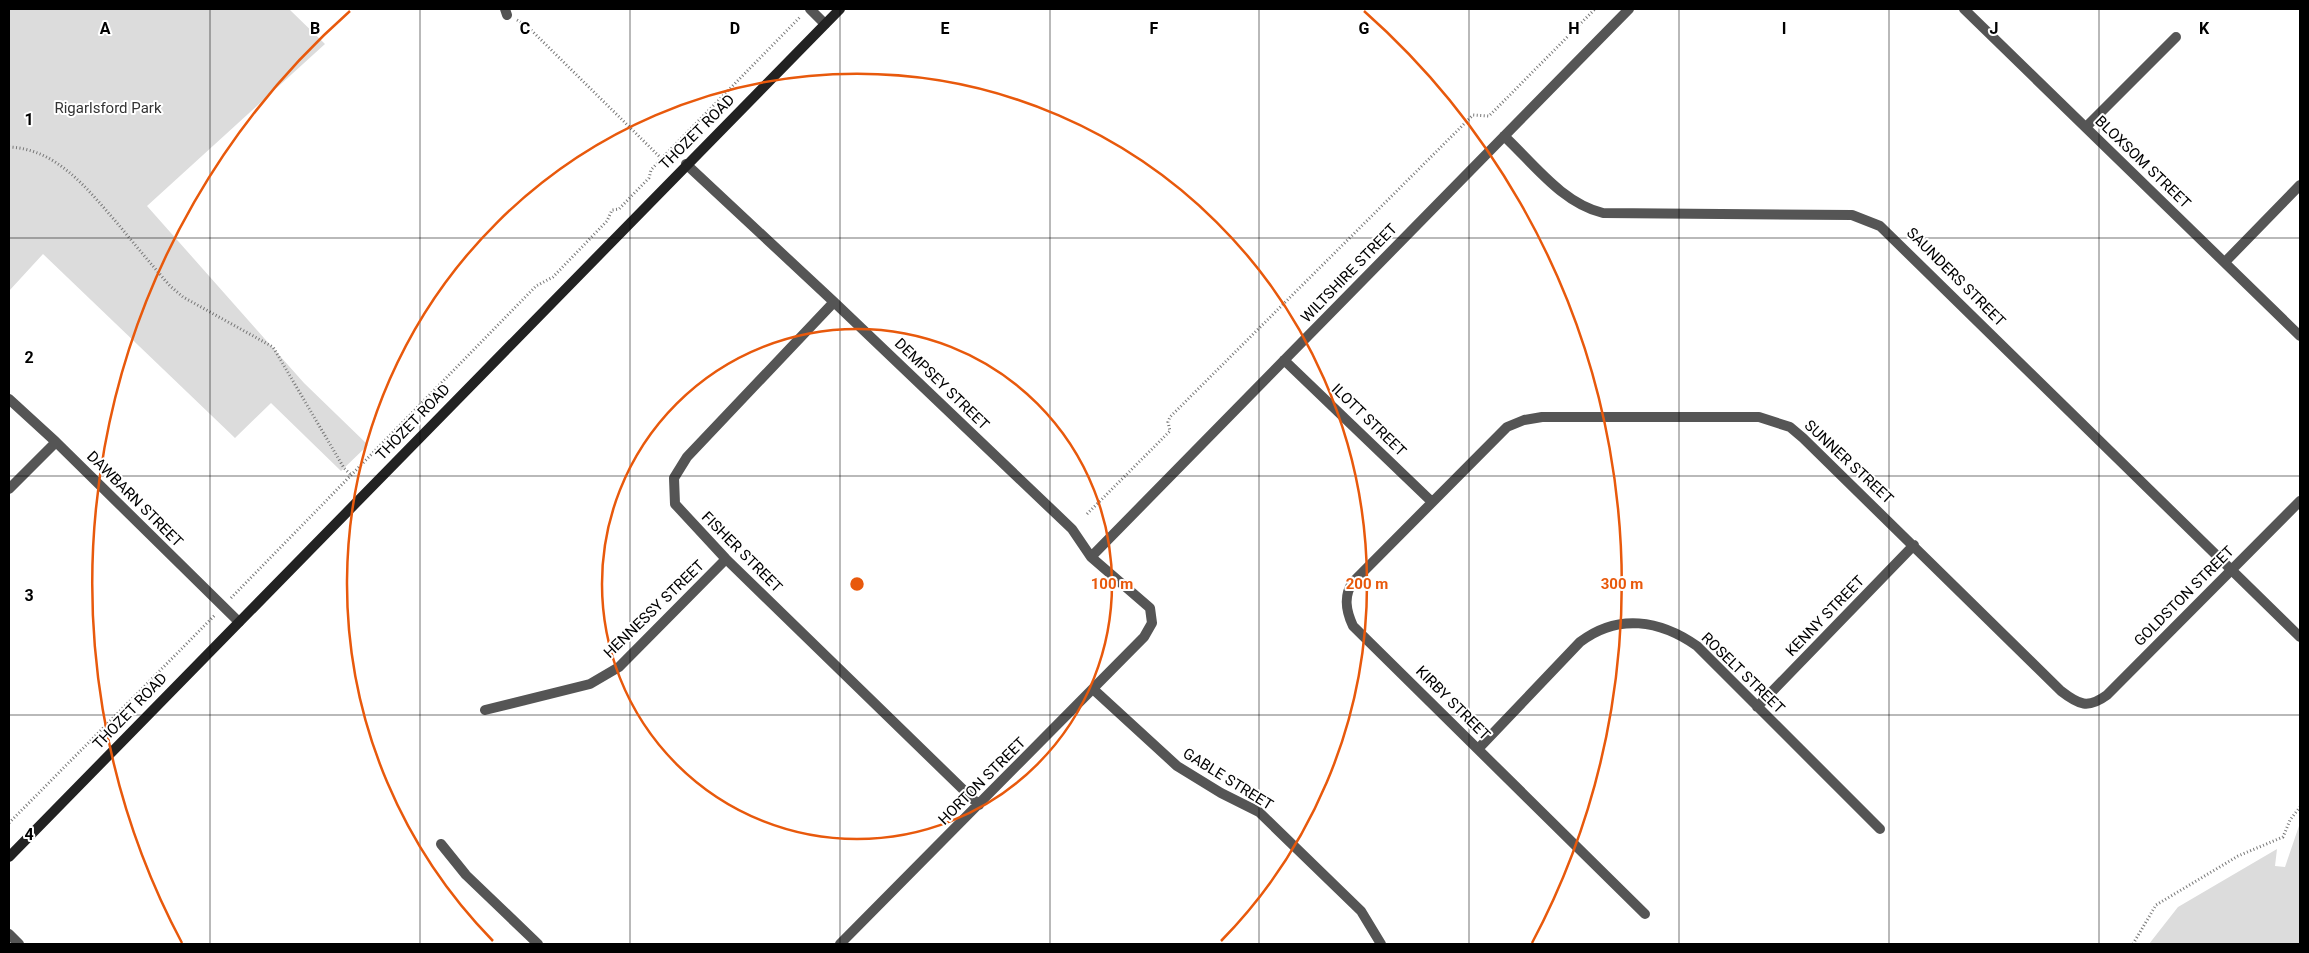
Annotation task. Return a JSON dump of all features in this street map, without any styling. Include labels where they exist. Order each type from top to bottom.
[{"type":"street","name":"THOZET ROAD","points":[[9,857],[676,174],[840,9]]},
{"type":"street","name":"WILTSHIRE STREET","points":[[1091,557],[1629,9]]},
{"type":"street","name":"BLOXSOM STREET","points":[[1964,9],[2300,336]]},
{"type":"street","points":[[806,12],[825,24]]},
{"type":"street","points":[[2086,127],[2176,37]]},
{"type":"street","name":"SAUNDERS STREET","points":[[1504,136],[1570,199],[1586,209],[1603,213],[1852,215],[1880,226],[2300,637]]},
{"type":"street","name":"DEMPSEY STREET","points":[[686,164],[1072,529],[1091,557],[1150,608],[1152,623],[1144,637]]},
{"type":"street","points":[[2225,262],[2300,185]]},
{"type":"street","name":"FISHER STREET","points":[[834,302],[687,458],[674,478],[675,504],[726,559],[979,806]]},
{"type":"street","name":"ILOTT STREET","points":[[1284,360],[1432,502]]},
{"type":"street","name":"DAWBARN STREET","points":[[9,399],[56,442],[239,622]]},
{"type":"street","name":"SUNNER STREET","points":[[1432,502],[1495,437],[1507,427],[1524,420],[1542,417],[1759,417],[1790,427],[1803,438],[2061,691],[2073,701],[2085,705]]},
{"type":"street","points":[[9,489],[56,442]]},
{"type":"street","name":"GOLDSTON STREET","points":[[2085,705],[2098,702],[2107,695],[2300,501]]},
{"type":"street","name":"KIRBY STREET","points":[[1432,502],[1353,582],[1346,592],[1348,615],[1353,626],[1645,914]]},
{"type":"street","name":"KENNY STREET","points":[[1757,707],[1914,546]]},
{"type":"street","name":"HENNESSY STREET","points":[[485,710],[590,684],[619,668],[726,559]]},
{"type":"street","name":"ROSELT STREET","points":[[1478,749],[1580,642],[1593,632],[1622,622],[1648,624],[1681,635],[1697,646],[1880,829]]},
{"type":"street","name":"HORTON STREET","points":[[840,944],[979,806],[1144,637]]},
{"type":"street","name":"GABLE STREET","points":[[1094,689],[1177,766],[1221,793],[1259,812],[1361,911],[1381,944]]},
{"type":"street","points":[[441,844],[466,875],[538,944]]},
{"type":"street","points":[[9,934],[19,944]]},
{"type":"path","points":[[1087,514],[1170,431],[1168,422],[1170,417],[1473,115],[1489,116],[1595,9]]},
{"type":"path","points":[[506,12],[528,26],[676,174]]},
{"type":"path","points":[[9,823],[536,286],[553,277],[607,221],[612,210],[619,209],[649,178],[651,170],[661,159],[806,12]]},
{"type":"path","points":[[9,147],[32,151],[50,158],[71,173],[170,286],[183,297],[273,348],[344,468],[350,474]]},
{"type":"path","points":[[2133,944],[2156,905],[2238,856],[2283,837],[2290,820],[2300,807]]},
{"type":"green space","name":"Rigarlsford Park","points":[[9,9],[289,9],[325,44],[147,206],[304,383],[368,445],[341,471],[271,403],[235,438],[43,254],[9,291]]},
{"type":"green space","points":[[2300,823],[2300,944],[2149,944],[2178,907],[2277,849],[2275,866],[2285,867]]}]
